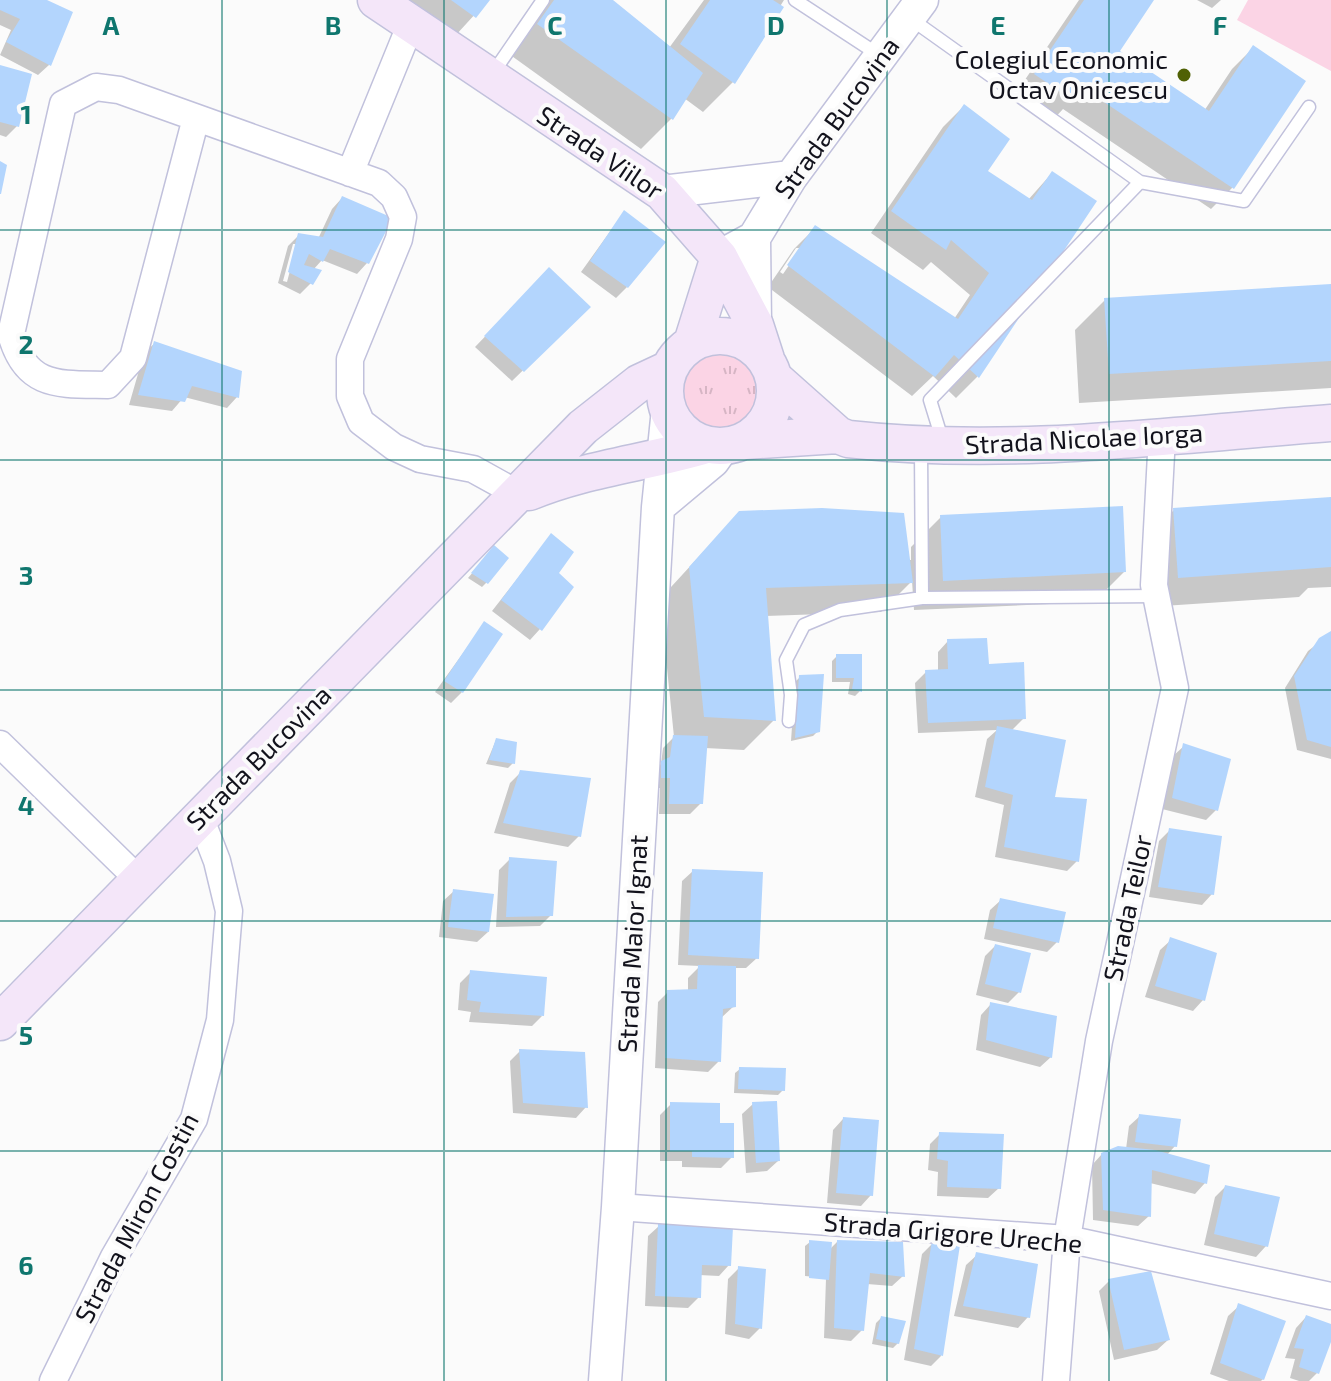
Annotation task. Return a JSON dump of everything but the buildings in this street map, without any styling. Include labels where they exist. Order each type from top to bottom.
[{"type":"main road","name":"Strada Viilor","points":[[376,0],[410,26],[662,192],[719,257],[755,325],[770,369]]},
{"type":"main road","points":[[719,257],[681,356],[665,383],[668,409],[676,425],[725,444],[771,415],[770,369]]},
{"type":"main road","points":[[681,356],[724,336],[755,348],[770,369],[838,435]]},
{"type":"main road","name":"Strada Bucovina","points":[[0,1022],[609,404],[681,356]]},
{"type":"main road","name":"Strada Nicolae Iorga","points":[[725,444],[838,435],[848,439],[932,446],[1047,445],[1331,423]]},
{"type":"main road","name":"Strada Bucovina","points":[[520,495],[592,469],[725,444]]},
{"type":"street","name":"Strada Bucovina","points":[[754,238],[791,177],[916,9]]},
{"type":"street","points":[[350,173],[410,26]]},
{"type":"street","points":[[196,118],[133,358],[108,385],[60,384],[37,377],[23,366],[11,334],[63,104],[96,87],[119,90],[379,183],[394,197],[403,217],[399,239],[350,359],[350,396],[361,422],[394,447],[420,459],[473,469],[520,495]]},
{"type":"street","points":[[662,192],[791,177]]},
{"type":"street","points":[[719,257],[754,238],[755,325]]},
{"type":"street","name":"Strada Maior Ignat","points":[[605,1381],[618,1207],[658,507],[666,457],[668,409]]},
{"type":"street","name":"Strada Teilor","points":[[1056,1381],[1067,1239],[1099,1041],[1175,688],[1156,596],[1162,436]]},
{"type":"street","points":[[658,507],[713,461],[725,444]]},
{"type":"street","points":[[0,744],[138,879]]},
{"type":"street","name":"Strada Miron Costin","points":[[53,1381],[114,1257],[194,1119],[220,1020],[229,911],[217,861],[200,817]]},
{"type":"street","name":"Strada Grigore Ureche","points":[[618,1207],[1067,1239],[1331,1296]]},
{"type":"lane","points":[[490,79],[543,0]]},
{"type":"lane","points":[[795,0],[882,57]]},
{"type":"lane","points":[[916,9],[1140,182],[1244,201],[1309,107]]},
{"type":"lane","points":[[922,598],[932,446],[930,400],[1140,182]]},
{"type":"lane","points":[[789,721],[791,695],[786,660],[804,625],[840,610],[922,598],[1156,596]]},
{"type":"green space","points":[[1248,0],[1331,0],[1331,71],[1237,20]]},
{"type":"green space","points":[[720,348],[736,351],[750,360],[759,374],[762,390],[759,406],[750,420],[736,429],[720,432],[704,429],[690,420],[681,406],[678,390],[681,374],[690,360],[704,351]]},
{"type":"place","name":"Colegiul Economic Octav Onicescu","points":[[1184,75]]}]
